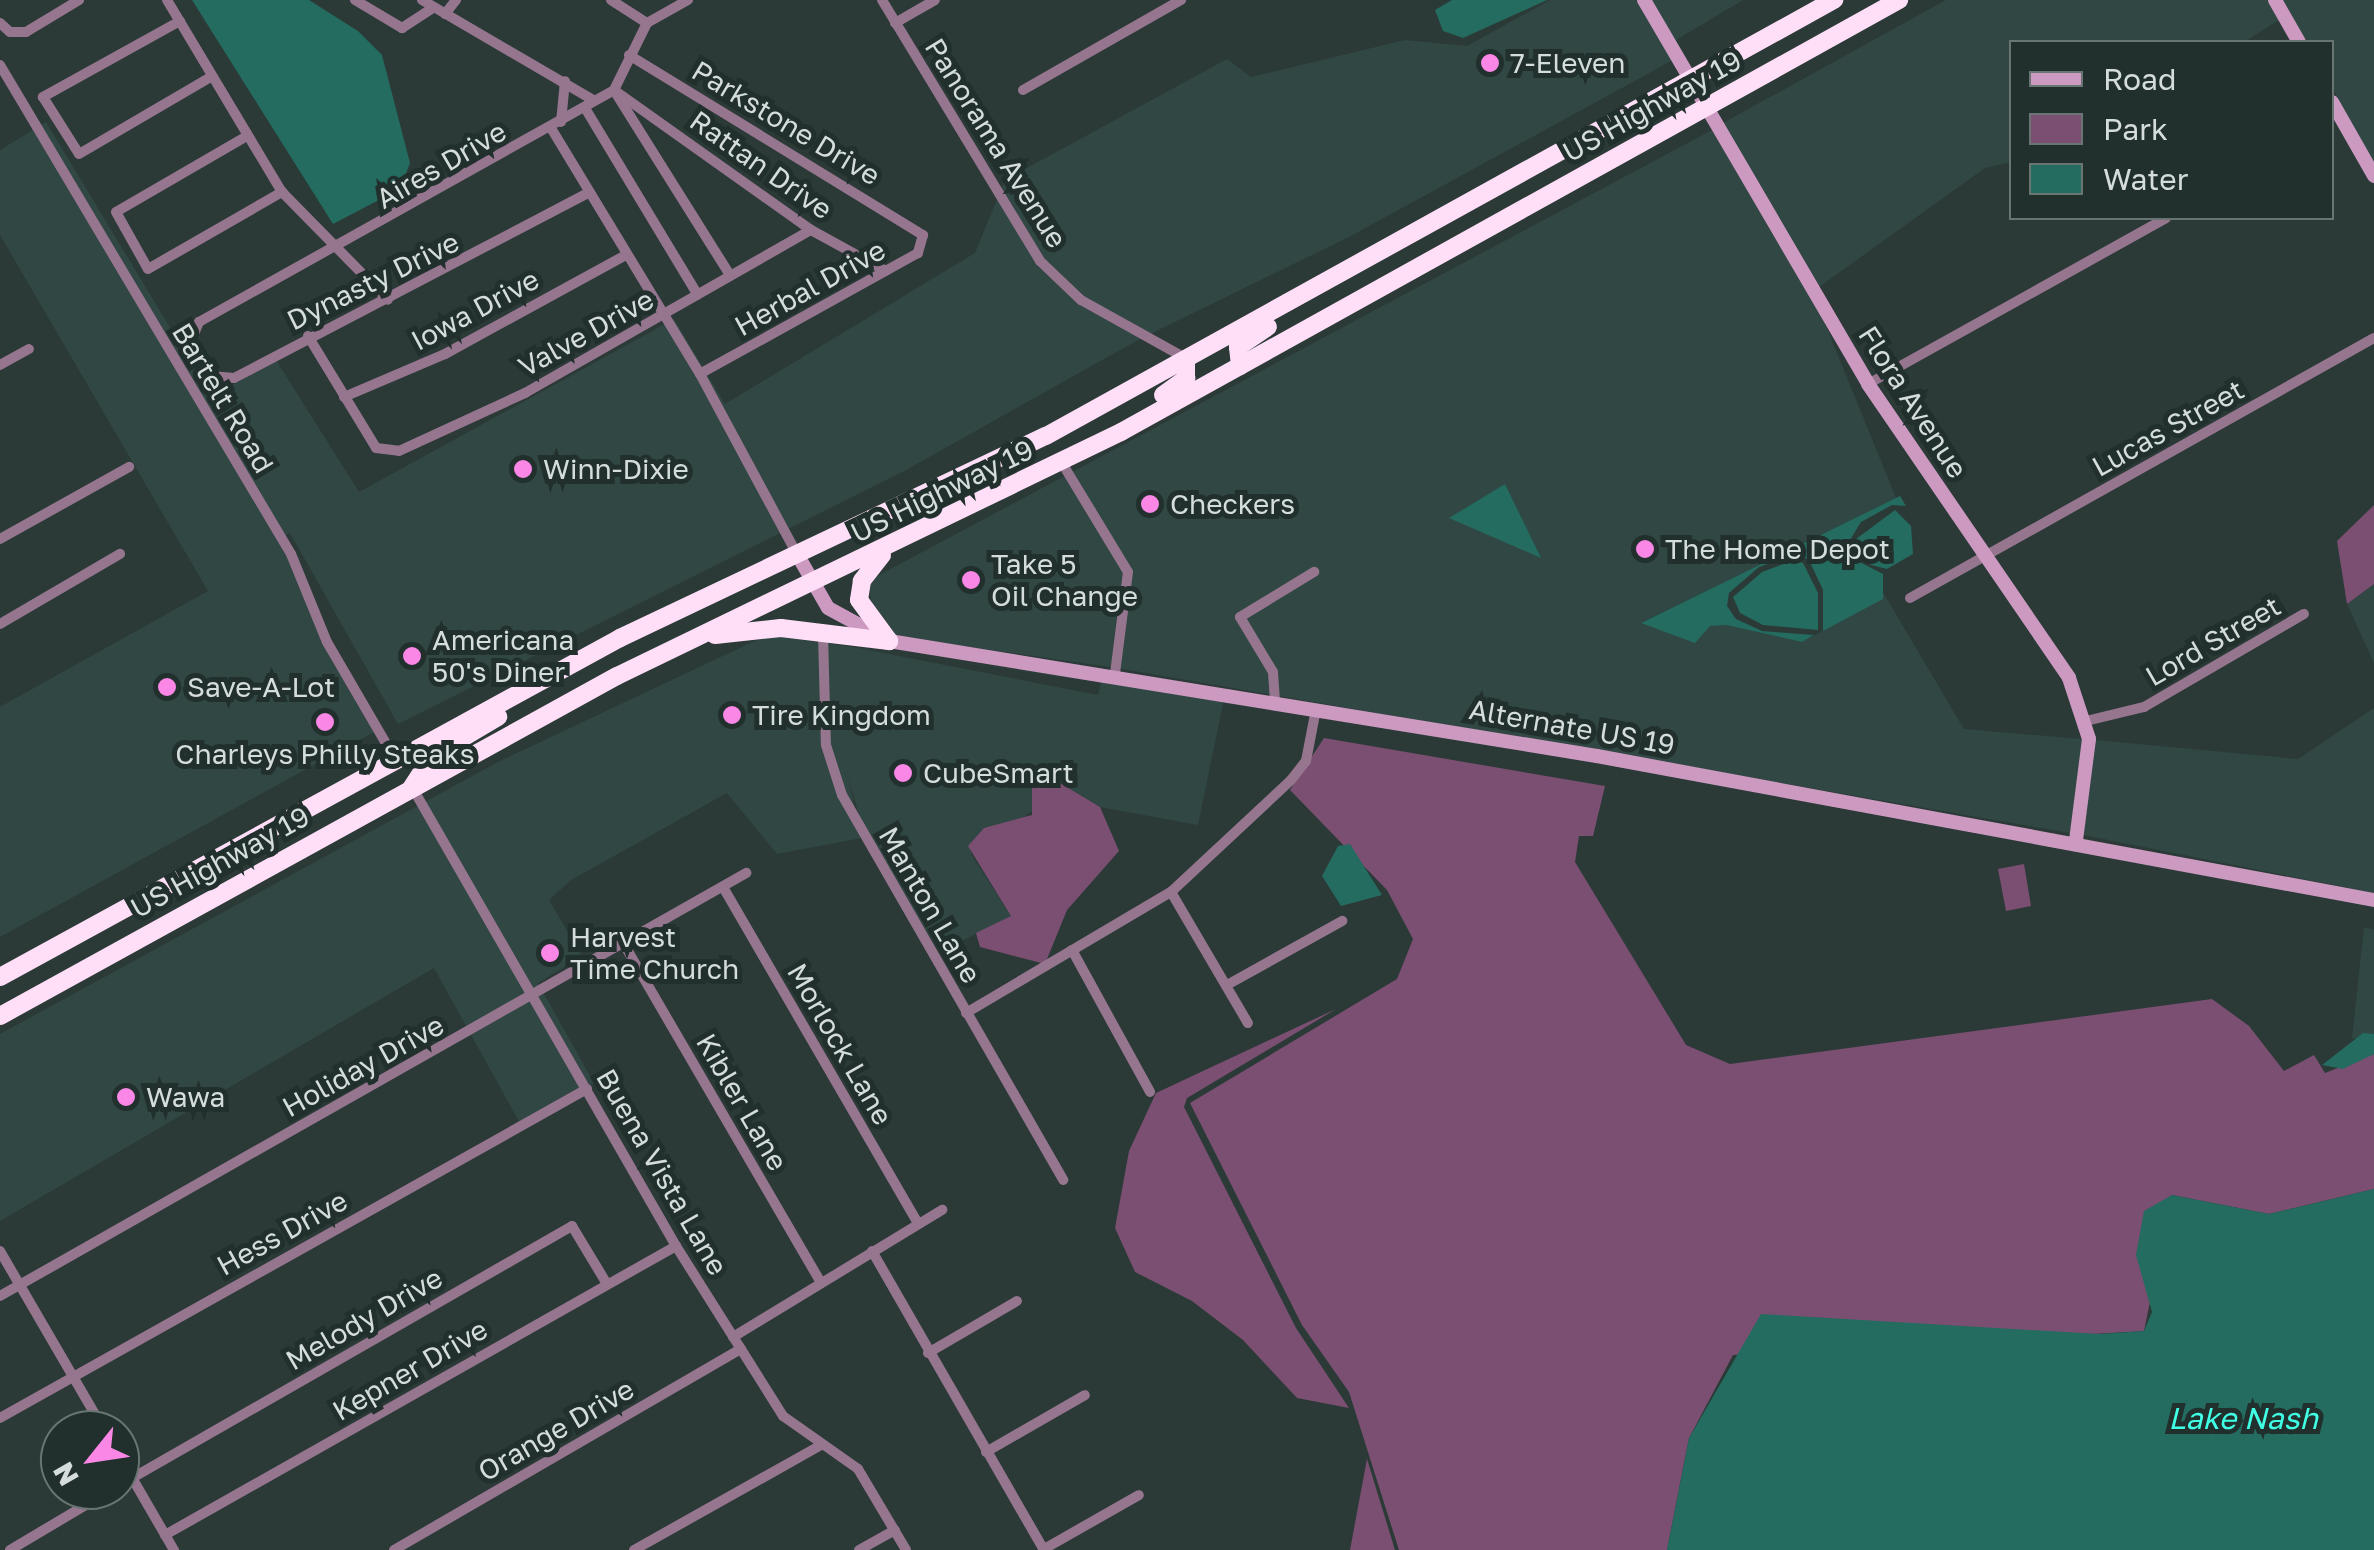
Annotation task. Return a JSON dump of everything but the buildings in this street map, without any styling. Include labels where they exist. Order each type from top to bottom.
[{"type":"highway","name":"US Highway 19","points":[[0,978],[395,759],[543,685],[620,638],[989,465],[1834,0]]},
{"type":"highway","name":"US Highway 19","points":[[0,1016],[412,787],[695,638],[1062,463],[1899,0]]},
{"type":"highway","points":[[1240,366],[1236,352],[1242,343],[1304,308],[1326,281]]},
{"type":"highway","points":[[1024,483],[1074,444],[1178,387],[1186,378],[1186,359]]},
{"type":"highway","points":[[889,642],[865,615],[859,590],[892,546]]},
{"type":"highway","points":[[695,638],[754,629],[889,642]]},
{"type":"highway","points":[[412,787],[432,756],[543,685]]},
{"type":"main road","name":"Flora Avenue","points":[[1644,0],[1868,384],[2069,678],[2086,720],[2076,840]]},
{"type":"main road","points":[[2275,0],[2298,40]]},
{"type":"main road","points":[[2336,123],[2374,176]]},
{"type":"main road","name":"Alternate US 19","points":[[797,554],[837,616],[889,642],[1115,674],[2076,840],[2374,900]]},
{"type":"street","points":[[0,23],[10,32],[26,32],[79,0]]},
{"type":"street","points":[[167,0],[282,192],[388,300]]},
{"type":"street","points":[[355,0],[402,28],[434,7]]},
{"type":"street","points":[[422,0],[565,81],[589,104],[698,295]]},
{"type":"street","points":[[445,14],[456,0]]},
{"type":"street","points":[[611,0],[647,22]]},
{"type":"street","points":[[688,0],[647,22],[614,90],[730,275]]},
{"type":"street","name":"Panorama Avenue","points":[[882,0],[1048,269],[1081,300],[1186,359]]},
{"type":"street","points":[[895,23],[935,0]]},
{"type":"street","points":[[1023,90],[1181,0]]},
{"type":"street","points":[[180,21],[43,96],[79,154],[211,76]]},
{"type":"street","name":"Parkstone Drive","points":[[628,55],[920,230]]},
{"type":"street","name":"Bartelt Road","points":[[0,65],[291,554],[327,642],[395,759]]},
{"type":"street","points":[[565,81],[556,125],[588,193],[700,374],[797,554]]},
{"type":"street","name":"Aires Drive","points":[[191,342],[199,322],[338,249],[614,90]]},
{"type":"street","name":"Rattan Drive","points":[[614,90],[811,230],[886,271]]},
{"type":"street","points":[[247,136],[116,212],[148,268],[282,192]]},
{"type":"street","name":"Dynasty Drive","points":[[191,342],[211,376],[226,380],[308,336],[388,300],[588,193]]},
{"type":"street","points":[[1868,384],[2162,220]]},
{"type":"street","name":"Valve Drive","points":[[344,398],[376,448],[399,450],[446,431],[663,316],[811,230]]},
{"type":"street","name":"Herbal Drive","points":[[700,374],[918,253],[920,230]]},
{"type":"street","name":"Iowa Drive","points":[[344,398],[445,354],[624,256]]},
{"type":"street","points":[[308,336],[344,398]]},
{"type":"street","name":"Lucas Street","points":[[1910,598],[2374,338]]},
{"type":"street","points":[[0,366],[29,349]]},
{"type":"street","points":[[1062,463],[1128,572],[1115,674]]},
{"type":"street","points":[[0,539],[129,467]]},
{"type":"street","points":[[0,624],[120,554]]},
{"type":"street","points":[[1275,702],[1273,672],[1240,617],[1314,572]]},
{"type":"street","name":"Lord Street","points":[[2086,720],[2144,707],[2304,614]]},
{"type":"street","name":"Manton Lane","points":[[823,634],[833,776],[1062,1180]]},
{"type":"street","points":[[966,1013],[1171,892],[1306,762],[1316,709]]},
{"type":"street","name":"Buena Vista Lane","points":[[412,787],[676,1246],[783,1416],[819,1446],[858,1469],[906,1550]]},
{"type":"street","name":"Holiday Drive","points":[[0,1296],[625,946],[746,873]]},
{"type":"street","name":"Morlock Lane","points":[[723,887],[918,1224]]},
{"type":"street","points":[[1171,892],[1248,1023]]},
{"type":"street","points":[[1227,985],[1342,921]]},
{"type":"street","name":"Kibler Lane","points":[[625,946],[820,1282]]},
{"type":"street","points":[[1072,950],[1150,1092]]},
{"type":"street","name":"Hess Drive","points":[[0,1418],[587,1089]]},
{"type":"street","points":[[733,1337],[942,1210]]},
{"type":"street","name":"Melody Drive","points":[[140,1473],[572,1226],[607,1284]]},
{"type":"street","name":"Kepner Drive","points":[[166,1535],[676,1246]]},
{"type":"street","points":[[0,1251],[92,1410]]},
{"type":"street","points":[[872,1251],[1044,1550],[1138,1495]]},
{"type":"street","points":[[928,1353],[1018,1300]]},
{"type":"street","name":"Orange Drive","points":[[394,1550],[741,1350]]},
{"type":"street","points":[[986,1452],[1085,1395]]},
{"type":"street","points":[[634,1550],[819,1446]]},
{"type":"street","points":[[140,1491],[174,1550]]},
{"type":"street","points":[[10,1550],[77,1510]]},
{"type":"street","points":[[859,1550],[895,1530]]},
{"type":"shaded area","points":[[1550,0],[1743,0],[1676,40],[1684,54],[1349,237],[1138,340],[906,470],[398,724],[290,533],[279,538],[374,732],[0,937],[0,707],[208,591],[0,235],[0,150],[46,122],[212,397],[276,360],[359,492],[674,319],[725,404],[975,253],[1005,180],[1227,59],[1251,77],[1405,40],[1467,46]]},
{"type":"shaded area","points":[[1946,0],[2268,0],[2279,20],[2247,40],[2009,40],[2009,162],[1985,168],[1819,287],[1723,123]]},
{"type":"shaded area","points":[[2283,0],[2374,0],[2374,163],[2334,92],[2334,40],[2305,40]]},
{"type":"shaded area","points":[[1712,130],[1824,321],[1896,498],[1642,622],[1726,625],[1802,642],[1882,599],[1881,589],[1964,729],[2083,739],[2070,833],[1117,668],[893,636],[871,612],[870,580]]},
{"type":"shaded area","points":[[2374,584],[2374,663],[2347,604]]},
{"type":"shaded area","points":[[767,635],[1224,699],[1198,825],[1100,807],[1040,771],[1036,808],[1019,821],[984,828],[971,854],[1011,916],[940,952],[866,837],[848,778],[862,838],[777,854],[727,793],[571,880],[549,900],[582,956],[538,983],[594,1083],[521,1125],[434,968],[0,1221],[0,1034],[498,762]],"holes":[[[858,648],[1100,682],[1098,695]]]},
{"type":"shaded area","points":[[2374,708],[2374,893],[2083,835],[2095,740],[2298,759]]},
{"type":"shaded area","points":[[2364,927],[2374,930],[2374,1034],[2352,1039]]},
{"type":"green space","points":[[2374,505],[2374,584],[2347,604],[2337,541]]},
{"type":"green space","points":[[1324,738],[1605,786],[1593,836],[1579,836],[1575,862],[1686,1045],[1730,1064],[2212,999],[2249,1026],[2284,1071],[2314,1055],[2325,1073],[2374,1054],[2374,1189],[2269,1214],[2172,1195],[2144,1331],[1733,1355],[1689,1438],[1667,1550],[1399,1550],[1349,1392],[1302,1325],[1190,1103],[1397,979],[1413,939],[1387,890],[1290,790]]},
{"type":"green space","points":[[1040,771],[1100,807],[1119,851],[1067,910],[1045,964],[980,947],[976,933],[1011,916],[968,846],[984,828],[1032,815],[1032,783]]},
{"type":"green space","points":[[2024,864],[2031,906],[2006,911],[1998,869]]},
{"type":"green space","points":[[1336,1009],[1187,1098],[1184,1107],[1296,1328],[1349,1408],[1297,1398],[1243,1340],[1192,1301],[1135,1272],[1115,1228],[1129,1151],[1156,1093]]},
{"type":"green space","points":[[1367,1459],[1395,1550],[1350,1550]]},
{"type":"water","points":[[192,0],[309,0],[358,31],[382,55],[410,163],[400,189],[333,224]]},
{"type":"water","points":[[1452,0],[1547,0],[1463,38],[1443,31],[1435,10]]},
{"type":"water","points":[[1505,484],[1541,558],[1449,518]]},
{"type":"water","points":[[1900,496],[1906,506],[1892,505],[1861,522],[1850,540],[1854,559],[1883,574],[1883,599],[1823,631],[1823,590],[1809,560],[1797,554],[1759,567],[1729,593],[1727,606],[1736,619],[1762,631],[1814,635],[1802,642],[1726,625],[1710,626],[1695,643],[1641,623]]},
{"type":"water","points":[[1895,510],[1911,526],[1913,554],[1887,569],[1871,565],[1859,555],[1856,539]]},
{"type":"water","points":[[1794,560],[1803,563],[1818,593],[1818,630],[1763,625],[1740,613],[1733,597],[1762,572]]},
{"type":"water","points":[[1350,844],[1382,895],[1341,906],[1322,876],[1338,846]]},
{"type":"water","points":[[2363,1033],[2374,1034],[2374,1054],[2343,1069],[2322,1065]]},
{"type":"water","name":"Lake Nash","points":[[2374,1189],[2374,1550],[1667,1550],[1689,1438],[1761,1314],[2099,1334],[2144,1331],[2152,1312],[2136,1255],[2144,1211],[2172,1195],[2269,1214]]},
{"type":"place","name":"7-Eleven","points":[[1490,63]]},
{"type":"place","name":"Winn-Dixie","points":[[523,469]]},
{"type":"place","name":"Checkers","points":[[1150,504]]},
{"type":"place","name":"The Home Depot","points":[[1645,549]]},
{"type":"place","name":"Take 5 Oil Change","points":[[971,580]]},
{"type":"place","name":"Americana 50's Diner","points":[[412,656]]},
{"type":"place","name":"Save-A-Lot","points":[[167,687]]},
{"type":"place","name":"Tire Kingdom","points":[[732,715]]},
{"type":"place","name":"Charleys Philly Steaks","points":[[325,722]]},
{"type":"place","name":"CubeSmart","points":[[903,773]]},
{"type":"place","name":"Harvest Time Church","points":[[550,953]]},
{"type":"place","name":"Wawa","points":[[126,1097]]}]
